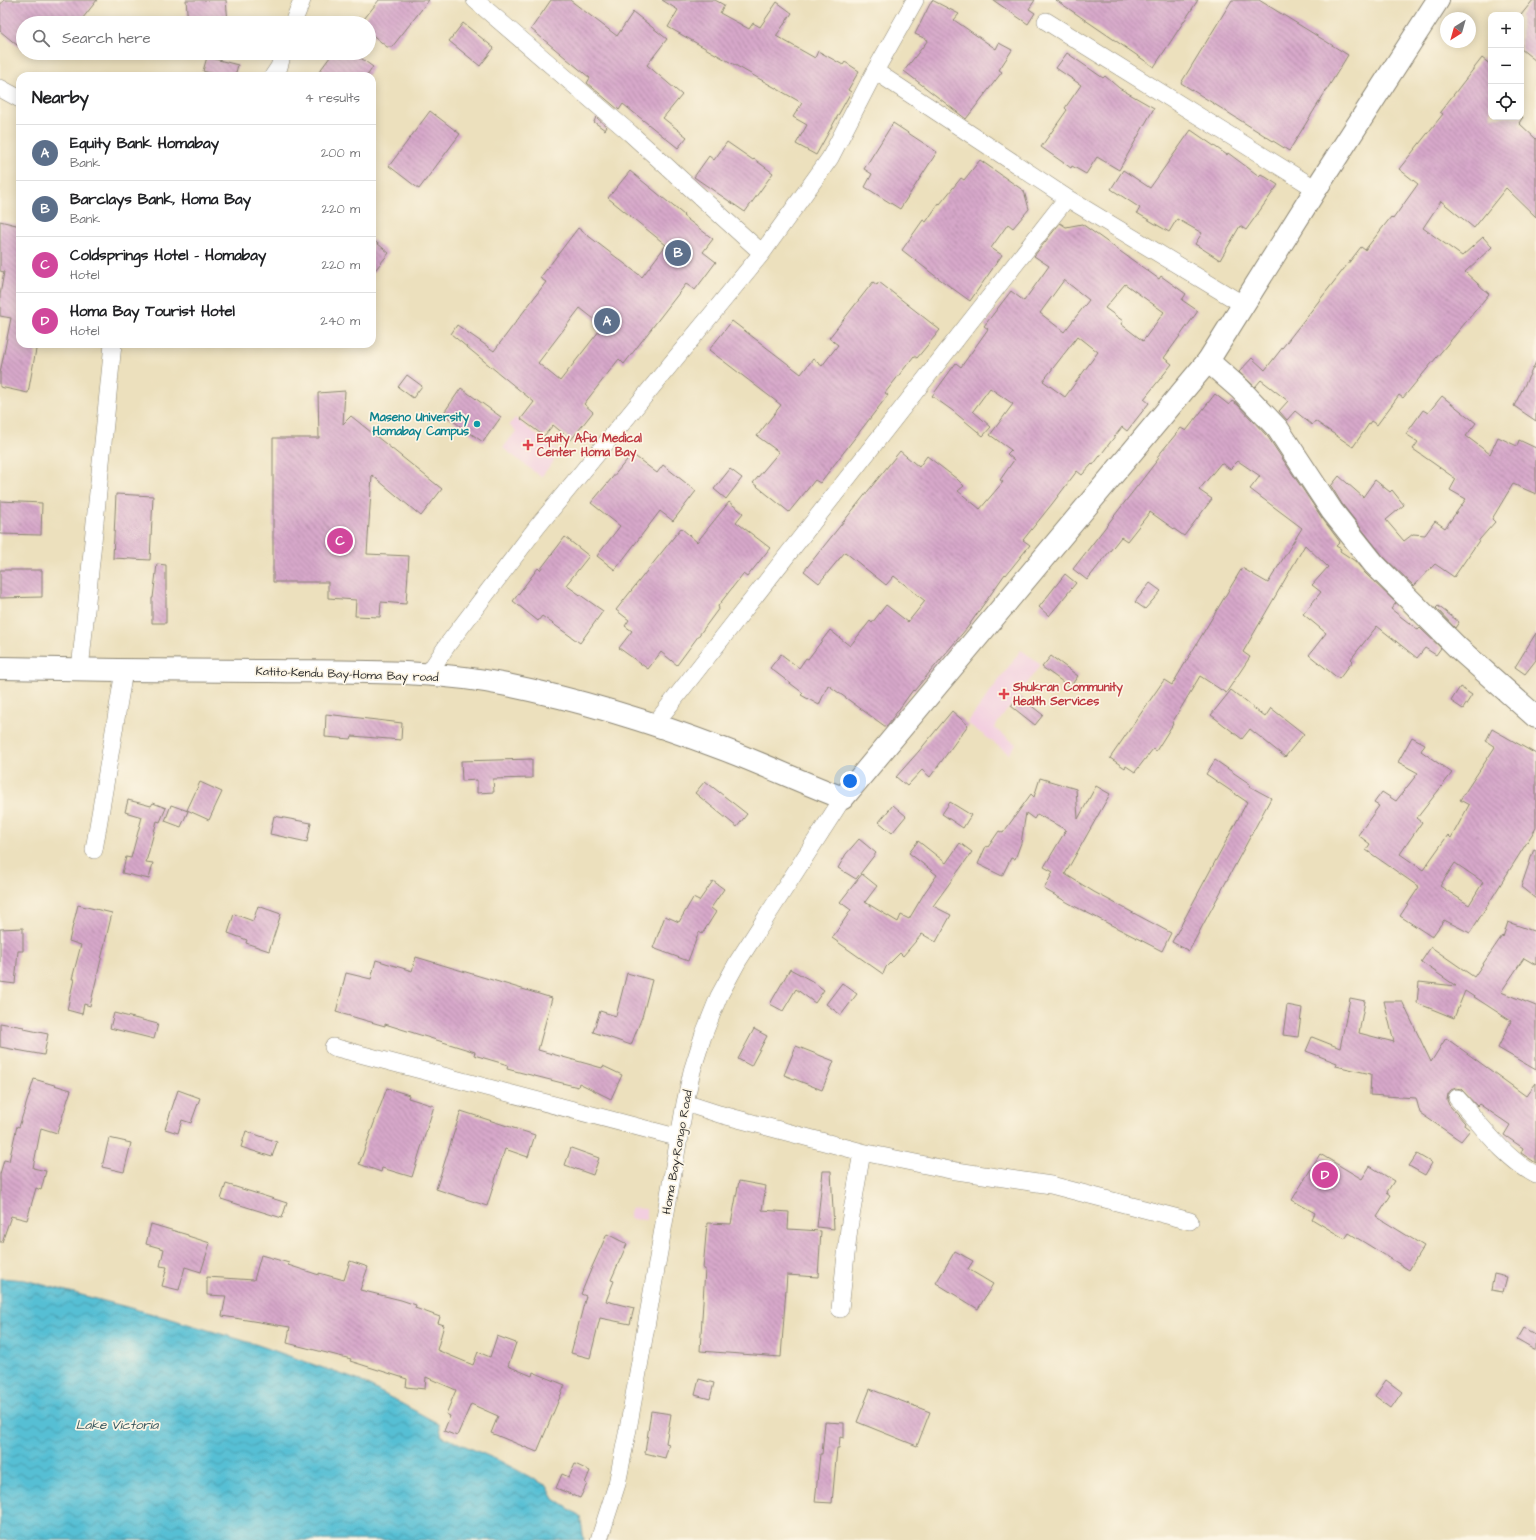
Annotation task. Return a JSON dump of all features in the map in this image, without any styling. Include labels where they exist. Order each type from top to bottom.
[{"type":"main road","points":[[843,798],[1208,361],[1316,189],[1438,0]]},
{"type":"main road","points":[[1208,361],[1240,389],[1278,429],[1332,511],[1374,564],[1458,648],[1536,717]]},
{"type":"main road","name":"Katito-Kendu Bay-Homa Bay road","points":[[0,668],[124,671],[428,674],[505,685],[580,702],[654,725],[724,749],[843,798]]},
{"type":"street","points":[[296,16],[302,0]]},
{"type":"street","points":[[475,0],[630,133],[762,253]]},
{"type":"street","points":[[428,674],[448,644],[538,527],[762,253],[830,158],[914,0]]},
{"type":"street","points":[[1046,21],[1316,189]]},
{"type":"street","points":[[276,72],[281,60]]},
{"type":"street","points":[[875,71],[1067,198],[1244,305]]},
{"type":"street","points":[[0,88],[16,97]]},
{"type":"street","points":[[654,725],[1067,198]]},
{"type":"street","points":[[80,670],[113,348]]},
{"type":"street","points":[[94,850],[124,671]]},
{"type":"street","name":"Homa Bay-Rongo Road","points":[[600,1540],[617,1484],[629,1424],[640,1355],[692,1071],[719,996],[738,961],[843,798]]},
{"type":"street","points":[[333,1047],[680,1138]]},
{"type":"street","points":[[1457,1098],[1505,1152],[1522,1168],[1536,1175]]},
{"type":"street","points":[[685,1103],[719,1114],[862,1152],[950,1170],[1051,1185],[1190,1221]]},
{"type":"street","points":[[840,1309],[849,1228],[862,1152]]},
{"type":"shaded area","name":"Equity Afia Medical Center Homa Bay","points":[[515,418],[560,453],[541,477],[503,448],[516,431],[509,425]]},
{"type":"shaded area","name":"Shukran Community Health Services","points":[[1021,650],[1041,664],[994,728],[1016,744],[1009,754],[967,723]]},
{"type":"shaded area","points":[[630,1208],[646,1209],[646,1220],[630,1219]]},
{"type":"water","name":"Lake Victoria","points":[[0,1278],[25,1280],[168,1318],[258,1345],[360,1381],[439,1424],[442,1436],[500,1461],[547,1486],[554,1499],[580,1516],[584,1540],[0,1540]]},
{"type":"building","points":[[4,0],[97,0],[84,16],[16,16],[16,44],[0,31],[0,5]]},
{"type":"building","points":[[186,0],[226,0],[227,16],[187,16]]},
{"type":"building","points":[[379,0],[429,0],[392,47],[387,47],[376,38],[376,16],[366,16]]},
{"type":"building","points":[[551,0],[570,0],[617,36],[633,12],[667,39],[647,65],[682,95],[663,118],[687,137],[678,148],[623,104],[619,110],[587,83],[590,78],[531,29]]},
{"type":"building","points":[[662,0],[715,0],[724,5],[720,13],[749,29],[753,23],[760,27],[777,2],[792,13],[776,36],[815,58],[818,51],[843,65],[845,62],[859,71],[848,90],[851,92],[816,155],[796,144],[807,125],[793,117],[802,103],[668,27],[678,10]]},
{"type":"building","points":[[932,0],[959,14],[954,20],[996,49],[999,43],[1012,50],[999,70],[1002,72],[966,119],[904,71],[928,40],[915,34]]},
{"type":"building","points":[[993,0],[1035,0],[1029,9],[1035,13],[1028,24]]},
{"type":"building","points":[[1056,0],[1198,0],[1154,67]]},
{"type":"building","points":[[1232,0],[1259,0],[1348,55],[1289,151],[1181,83]]},
{"type":"building","points":[[1533,0],[1536,0],[1536,61],[1524,51],[1523,12]]},
{"type":"building","points":[[463,23],[494,48],[480,66],[449,41]]},
{"type":"building","points":[[1067,53],[1103,78],[1105,76],[1119,88],[1154,108],[1119,170],[1097,157],[1086,174],[1072,166],[1071,168],[1041,147],[1067,110],[1065,108],[1081,85],[1056,68]]},
{"type":"building","points":[[1482,58],[1488,63],[1488,120],[1521,120],[1519,123],[1536,139],[1536,217],[1506,188],[1474,228],[1441,201],[1423,228],[1462,256],[1483,237],[1492,247],[1465,272],[1489,294],[1403,398],[1399,395],[1377,425],[1371,421],[1353,447],[1315,421],[1312,425],[1295,411],[1287,420],[1279,411],[1288,401],[1261,380],[1255,387],[1239,372],[1252,358],[1265,370],[1361,247],[1365,250],[1391,217],[1393,219],[1418,184],[1399,169],[1443,114],[1440,112]]},
{"type":"building","points":[[206,60],[219,60],[238,65],[236,72],[203,71]]},
{"type":"building","points":[[328,60],[364,60],[373,67],[370,72],[319,72]]},
{"type":"building","points":[[430,111],[460,134],[419,189],[389,166]]},
{"type":"building","points":[[596,117],[607,127],[605,130],[594,122]]},
{"type":"building","points":[[893,123],[937,152],[900,209],[865,187],[872,174],[864,169]]},
{"type":"building","points":[[1191,130],[1227,155],[1228,153],[1259,176],[1261,174],[1278,185],[1246,230],[1240,226],[1220,260],[1195,244],[1202,233],[1177,219],[1169,232],[1137,213],[1140,208],[1111,189],[1123,170],[1150,188]]},
{"type":"building","points":[[727,142],[773,173],[745,212],[694,177],[709,156],[714,160]]},
{"type":"building","points":[[980,160],[1024,191],[1029,209],[1013,228],[1008,224],[991,248],[1002,255],[970,301],[902,250],[923,220],[926,222],[939,203],[940,204],[961,178],[964,180]]},
{"type":"building","points":[[630,171],[684,215],[683,216],[713,239],[703,252],[716,262],[695,290],[686,284],[624,364],[619,359],[584,404],[593,412],[571,440],[553,425],[544,436],[521,419],[534,402],[451,334],[457,325],[494,351],[546,282],[540,278],[578,228],[642,277],[666,245],[608,198]],"holes":[[[580,308],[603,326],[560,381],[538,363]]]},
{"type":"building","points":[[0,221],[16,225],[16,348],[36,348],[28,393],[0,387],[0,373],[11,318],[0,316],[0,295],[4,272],[0,271]]},
{"type":"building","points":[[1060,223],[1066,227],[1082,224],[1159,279],[1161,276],[1186,294],[1182,300],[1198,311],[1164,358],[1172,364],[1144,399],[1149,403],[1127,431],[1122,427],[1093,465],[1092,464],[1082,475],[1077,471],[1023,540],[1030,545],[1006,575],[1005,574],[967,628],[914,691],[913,690],[886,727],[828,685],[819,705],[801,695],[803,693],[770,668],[781,654],[799,668],[806,658],[808,659],[830,630],[850,646],[870,621],[872,623],[886,605],[908,622],[925,601],[894,576],[886,585],[845,552],[819,583],[804,571],[900,451],[919,467],[927,456],[964,486],[958,491],[980,509],[1003,482],[1000,480],[1014,460],[1007,454],[1011,450],[990,435],[1013,404],[990,388],[973,411],[991,427],[983,436],[932,396],[956,363],[961,367],[988,329],[984,326],[1011,291],[1024,301],[1049,266],[1034,256]],"holes":[[[1064,280],[1089,300],[1064,332],[1040,313]],[[1125,284],[1164,312],[1143,341],[1121,324],[1123,321],[1105,308]],[[1078,336],[1098,352],[1065,397],[1043,381]]]},
{"type":"building","points":[[376,242],[389,253],[376,269]]},
{"type":"building","points":[[873,282],[877,285],[879,282],[940,330],[917,358],[914,356],[885,393],[888,395],[820,483],[815,480],[789,512],[753,483],[779,452],[757,436],[781,405],[709,350],[732,321],[801,374],[813,359],[822,366],[838,345],[829,338]]},
{"type":"building","points":[[1536,362],[1536,421],[1514,406]]},
{"type":"building","points":[[407,375],[422,386],[413,398],[398,387]]},
{"type":"building","name":"Maseno University Homabay Campus","points":[[461,388],[501,417],[483,442],[443,414]]},
{"type":"building","points":[[345,391],[343,424],[351,416],[442,489],[421,516],[372,475],[367,554],[409,556],[406,604],[381,602],[380,617],[355,616],[356,600],[328,598],[328,582],[273,582],[273,438],[319,438],[318,393]]},
{"type":"building","points":[[1215,394],[1229,405],[1232,401],[1238,405],[1268,437],[1322,518],[1340,542],[1336,546],[1341,549],[1340,551],[1355,561],[1365,573],[1396,603],[1391,609],[1418,630],[1420,628],[1441,648],[1436,655],[1425,648],[1417,658],[1377,626],[1351,659],[1353,661],[1339,679],[1309,655],[1326,633],[1303,614],[1321,592],[1312,585],[1328,567],[1305,545],[1243,652],[1250,657],[1226,693],[1200,676],[1156,751],[1153,749],[1135,772],[1126,766],[1125,768],[1110,758],[1164,680],[1172,685],[1242,568],[1268,583],[1302,528],[1250,489],[1260,476],[1238,461],[1230,469],[1221,463],[1199,490],[1212,499],[1184,536],[1150,512],[1127,541],[1121,537],[1087,580],[1073,569],[1159,458],[1157,457],[1181,428],[1186,431]]},
{"type":"building","points":[[1442,396],[1476,423],[1466,436],[1490,454],[1498,437],[1517,446],[1519,440],[1536,448],[1536,494],[1513,484],[1492,519],[1495,522],[1480,539],[1454,577],[1435,564],[1414,586],[1383,556],[1342,504],[1331,486],[1339,476],[1363,497],[1375,480],[1390,492],[1392,490],[1404,505],[1386,520],[1404,541],[1413,534],[1425,535],[1435,521],[1445,528],[1466,499],[1450,490],[1456,479],[1413,449],[1418,442],[1406,434],[1423,410],[1428,413]]},
{"type":"building","points":[[632,454],[657,473],[663,465],[696,491],[673,521],[660,511],[615,570],[597,556],[620,526],[591,503]]},
{"type":"building","points":[[730,469],[742,478],[726,499],[714,489]]},
{"type":"building","points":[[116,494],[153,496],[150,560],[113,558]]},
{"type":"building","points":[[0,501],[42,503],[41,535],[0,534]]},
{"type":"building","points":[[729,502],[743,513],[736,522],[770,548],[747,577],[743,574],[718,606],[719,608],[677,665],[661,652],[648,669],[619,648],[632,631],[625,626],[629,620],[616,610],[681,528],[697,542]]},
{"type":"building","points":[[565,537],[589,556],[566,585],[603,611],[580,643],[542,616],[538,621],[513,601],[538,568],[540,570]]},
{"type":"building","points":[[157,564],[166,565],[166,623],[152,623],[152,598]]},
{"type":"building","points":[[0,570],[42,570],[42,597],[0,598]]},
{"type":"building","points":[[1065,574],[1076,583],[1049,616],[1039,607]]},
{"type":"building","points":[[1150,583],[1161,591],[1145,609],[1135,602]]},
{"type":"building","points":[[1438,606],[1459,622],[1455,628],[1436,608]]},
{"type":"building","points":[[1536,633],[1536,660],[1525,674],[1515,667]]},
{"type":"building","points":[[1051,656],[1078,676],[1070,687],[1042,667]]},
{"type":"building","points":[[1460,687],[1472,695],[1463,709],[1451,701]]},
{"type":"building","points":[[1231,690],[1265,717],[1271,708],[1304,734],[1285,757],[1250,729],[1242,739],[1211,715]]},
{"type":"building","points":[[1019,696],[1043,715],[1035,725],[1011,706]]},
{"type":"building","points":[[952,711],[968,725],[930,777],[922,770],[907,786],[896,777]]},
{"type":"building","points":[[326,714],[402,723],[401,740],[352,736],[351,739],[325,737]]},
{"type":"building","points":[[1492,729],[1536,754],[1536,828],[1470,933],[1444,920],[1432,937],[1400,916],[1419,887],[1366,850],[1370,844],[1358,835],[1379,806],[1374,803],[1382,792],[1396,801],[1418,773],[1398,762],[1412,737],[1425,744],[1421,751],[1452,773],[1417,818],[1422,822],[1400,854],[1423,870],[1448,835],[1451,838],[1469,805],[1460,800],[1495,747],[1486,741]],"holes":[[[1455,863],[1483,882],[1469,905],[1440,886]]]},
{"type":"building","points":[[532,759],[532,778],[493,779],[494,792],[477,793],[477,780],[462,781],[461,761]]},
{"type":"building","points":[[1215,760],[1250,784],[1249,786],[1271,798],[1189,951],[1172,942],[1247,802],[1206,774]]},
{"type":"building","points":[[1040,778],[1076,789],[1078,819],[1096,786],[1110,794],[1065,874],[1094,892],[1171,933],[1162,951],[1044,889],[1053,872],[1044,867],[1066,830],[1037,814],[1034,819],[1026,813],[1021,843],[1015,859],[1011,858],[1002,876],[978,864],[986,846],[988,847],[999,831],[1003,833],[1031,794],[1034,797]]},
{"type":"building","points":[[705,781],[747,814],[737,827],[695,793]]},
{"type":"building","points":[[200,782],[222,792],[209,820],[187,810]]},
{"type":"building","points":[[128,800],[151,806],[153,803],[166,808],[160,822],[157,821],[146,862],[153,863],[149,879],[122,873],[126,857],[131,858],[142,817],[125,812]]},
{"type":"building","points":[[950,802],[971,815],[963,828],[942,814]]},
{"type":"building","points":[[171,805],[188,811],[181,827],[165,821]]},
{"type":"building","points":[[893,805],[906,816],[892,833],[879,822]]},
{"type":"building","points":[[274,816],[311,823],[307,842],[270,834]]},
{"type":"building","points":[[859,839],[876,853],[856,879],[838,868],[846,854]]},
{"type":"building","points":[[918,841],[946,863],[960,843],[972,852],[933,906],[951,915],[936,942],[922,934],[903,956],[900,953],[886,967],[883,974],[832,938],[851,910],[840,902],[862,874],[877,886],[865,902],[898,922],[901,915],[909,919],[937,875],[909,853]]},
{"type":"building","points":[[1534,849],[1536,850],[1536,899],[1521,887]]},
{"type":"building","points":[[713,881],[724,889],[711,908],[716,912],[702,934],[699,932],[688,961],[653,948],[665,916],[679,922],[693,898],[699,901]]},
{"type":"building","points":[[78,905],[112,913],[90,1006],[84,1004],[82,1014],[67,1010],[74,979],[72,979],[81,945],[69,941]]},
{"type":"building","points":[[258,906],[281,914],[269,951],[246,943],[247,940],[228,933],[234,914],[253,921]]},
{"type":"building","points":[[1508,922],[1536,932],[1536,965],[1524,958],[1501,992],[1536,1006],[1536,1070],[1498,1048],[1511,1021],[1465,991],[1454,1018],[1417,1003],[1419,982],[1456,986],[1421,962],[1431,947],[1474,977],[1502,936],[1503,937]]},
{"type":"building","points":[[23,928],[23,951],[18,951],[15,984],[0,982],[0,929]]},
{"type":"building","points":[[416,957],[552,998],[538,1050],[602,1068],[603,1066],[622,1075],[611,1099],[579,1083],[578,1087],[507,1069],[508,1065],[474,1055],[475,1052],[385,1024],[385,1026],[336,1012],[346,973],[371,979],[376,960],[412,971]]},
{"type":"building","points":[[790,969],[812,981],[824,990],[815,1003],[796,989],[783,1011],[770,1004]]},
{"type":"building","points":[[627,973],[652,980],[642,1017],[631,1045],[593,1032],[600,1011],[616,1016]]},
{"type":"building","points":[[842,983],[857,994],[841,1015],[826,1004]]},
{"type":"building","points":[[1350,998],[1365,1001],[1359,1033],[1394,1042],[1384,1001],[1402,1001],[1431,1062],[1446,1038],[1526,1096],[1536,1083],[1536,1163],[1521,1153],[1523,1148],[1504,1135],[1510,1125],[1479,1104],[1477,1106],[1461,1089],[1456,1088],[1451,1090],[1448,1094],[1447,1100],[1449,1105],[1465,1123],[1464,1125],[1470,1130],[1461,1141],[1420,1113],[1416,1098],[1370,1095],[1371,1074],[1336,1066],[1337,1063],[1306,1051],[1312,1037],[1340,1048]]},
{"type":"building","points":[[1287,1005],[1302,1008],[1298,1037],[1283,1035]]},
{"type":"building","points":[[114,1013],[158,1024],[154,1039],[110,1028]]},
{"type":"building","points":[[0,1023],[24,1027],[24,1029],[48,1034],[44,1055],[0,1047]]},
{"type":"building","points":[[754,1029],[767,1036],[751,1066],[738,1059]]},
{"type":"building","points":[[796,1046],[834,1061],[822,1090],[784,1075]]},
{"type":"building","points":[[34,1079],[71,1090],[57,1133],[41,1128],[33,1168],[46,1171],[41,1190],[36,1188],[27,1220],[11,1216],[2,1242],[0,1242],[0,1174],[4,1160],[9,1161],[17,1126],[19,1127]]},
{"type":"building","points":[[387,1088],[409,1095],[408,1098],[434,1106],[412,1177],[382,1168],[381,1172],[359,1164]]},
{"type":"building","points":[[178,1090],[200,1098],[191,1123],[182,1120],[178,1133],[165,1129]]},
{"type":"building","points":[[461,1111],[535,1135],[528,1157],[505,1149],[487,1206],[436,1189]]},
{"type":"building","points":[[246,1131],[277,1142],[272,1157],[241,1147]]},
{"type":"building","points":[[109,1138],[131,1143],[124,1172],[102,1167]]},
{"type":"building","points":[[571,1148],[599,1158],[593,1175],[565,1165]]},
{"type":"building","points":[[1320,1154],[1362,1179],[1370,1166],[1394,1181],[1387,1192],[1391,1195],[1377,1217],[1424,1246],[1409,1270],[1349,1233],[1345,1239],[1312,1219],[1315,1213],[1292,1200]]},
{"type":"building","points":[[1417,1154],[1432,1163],[1425,1175],[1409,1166]]},
{"type":"building","points":[[823,1171],[831,1171],[834,1229],[817,1227]]},
{"type":"building","points":[[739,1181],[766,1186],[762,1210],[789,1212],[788,1229],[821,1231],[818,1277],[787,1275],[781,1357],[700,1351],[705,1269],[703,1269],[707,1223],[731,1224]]},
{"type":"building","points":[[226,1184],[287,1203],[282,1218],[221,1199]]},
{"type":"building","points":[[151,1224],[210,1243],[201,1272],[185,1267],[179,1290],[162,1286],[167,1267],[160,1266],[164,1249],[146,1244]]},
{"type":"building","points":[[607,1234],[627,1244],[611,1280],[614,1281],[606,1301],[634,1308],[630,1324],[600,1318],[590,1358],[571,1353],[586,1296],[581,1294]]},
{"type":"building","points":[[955,1251],[973,1261],[968,1269],[993,1284],[978,1309],[936,1283]]},
{"type":"building","points":[[261,1255],[289,1263],[288,1265],[319,1275],[319,1273],[344,1280],[350,1261],[368,1267],[360,1290],[416,1305],[415,1308],[440,1317],[438,1323],[444,1325],[437,1350],[473,1365],[478,1352],[490,1357],[497,1336],[516,1343],[508,1366],[532,1376],[533,1372],[565,1385],[537,1452],[491,1433],[498,1416],[471,1404],[457,1436],[444,1431],[450,1416],[446,1414],[456,1390],[426,1377],[425,1389],[406,1387],[407,1379],[350,1361],[351,1359],[287,1343],[290,1327],[222,1316],[226,1296],[207,1295],[207,1277],[254,1280]]},
{"type":"building","points":[[1494,1274],[1507,1277],[1503,1292],[1491,1290]]},
{"type":"building","points":[[1524,1328],[1536,1335],[1536,1351],[1517,1340]]},
{"type":"building","points":[[699,1379],[714,1383],[710,1399],[695,1395]]},
{"type":"building","points":[[1386,1380],[1402,1392],[1391,1408],[1375,1396]]},
{"type":"building","points":[[870,1389],[930,1412],[917,1446],[857,1422]]},
{"type":"building","points":[[651,1411],[671,1414],[666,1443],[669,1444],[665,1458],[645,1453]]},
{"type":"building","points":[[825,1422],[844,1423],[844,1438],[840,1437],[839,1448],[837,1448],[832,1503],[815,1502]]},
{"type":"building","points":[[575,1464],[590,1471],[585,1483],[587,1484],[580,1498],[556,1488],[562,1474],[569,1477]]},
{"type":"place","name":"Barclays Bank, Homa Bay","points":[[678,253]]},
{"type":"place","name":"Equity Bank Homabay","points":[[607,321]]},
{"type":"place","name":"Maseno University Homabay Campus","points":[[477,424]]},
{"type":"place","name":"Equity Afia Medical Center Homa Bay","points":[[528,445]]},
{"type":"place","name":"Coldsprings Hotel - Homabay","points":[[340,541]]},
{"type":"place","name":"Shukran Community Health Services","points":[[1004,694]]},
{"type":"place","name":"Homa Bay Tourist Hotel","points":[[1325,1175]]}]
